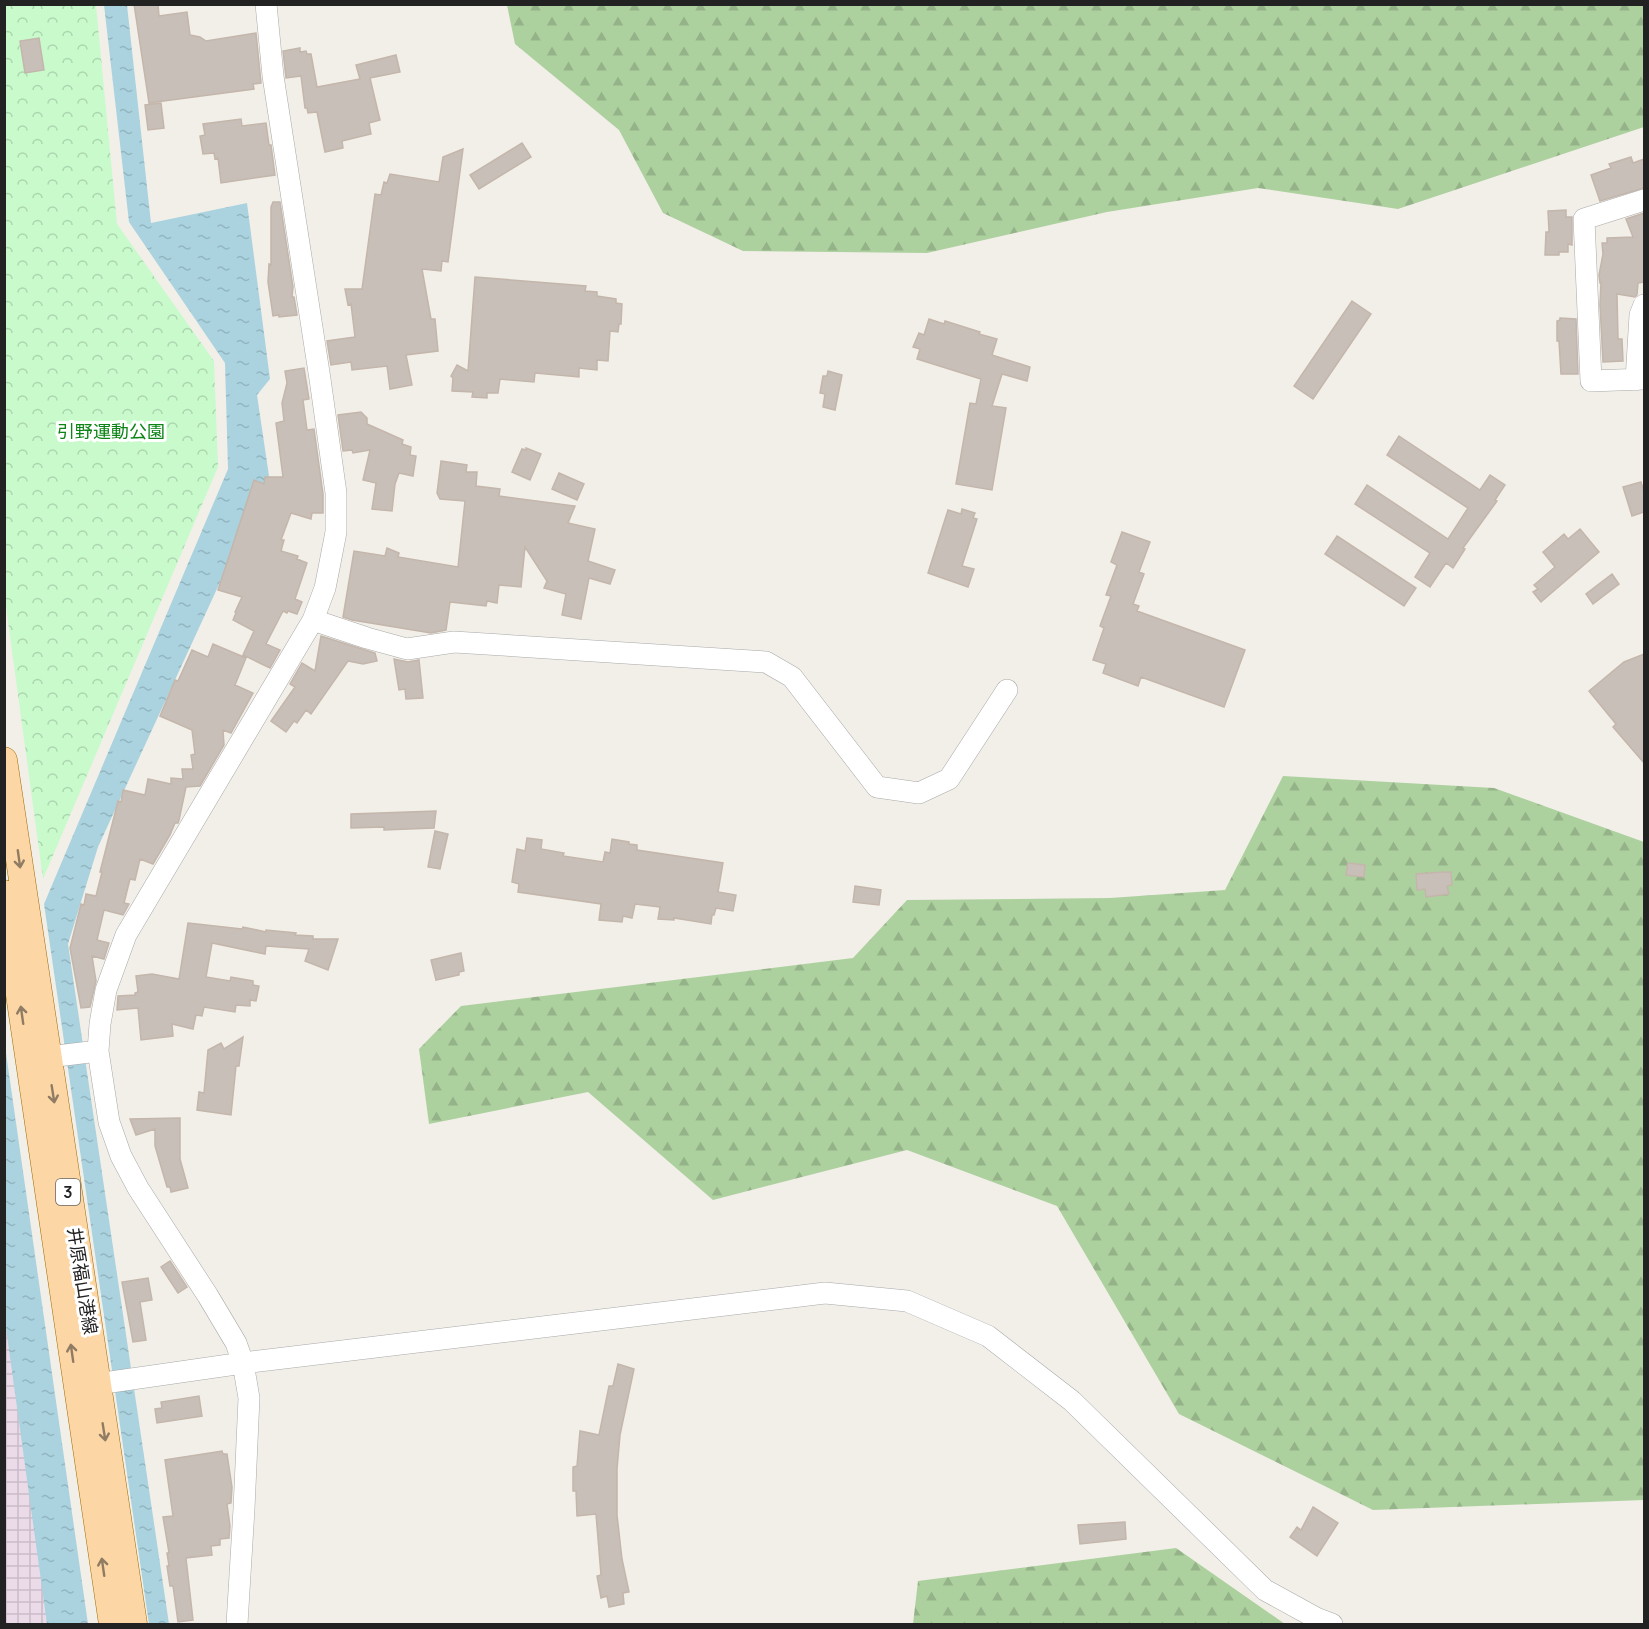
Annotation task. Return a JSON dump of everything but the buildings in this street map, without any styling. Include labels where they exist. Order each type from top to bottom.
[{"type":"main road","name":"井原福山港線","points":[[4,760],[46,1057],[87,1386],[112,1624]]},
{"type":"main road","name":"井原福山港線","points":[[4,893],[46,1057]]},
{"type":"main road","name":"井原福山港線","points":[[87,1386],[134,1624]]},
{"type":"street","points":[[237,1624],[249,1398],[243,1363],[236,1344],[208,1296],[120,1156],[109,1122],[94,1051],[106,990],[126,935],[313,620],[325,588],[336,532],[336,493],[273,76],[266,4]]},
{"type":"street","points":[[1644,200],[1584,219],[1591,381],[1640,380],[1640,315],[1644,305]]},
{"type":"street","points":[[313,620],[407,649],[454,642],[766,662],[792,677],[877,787],[919,793],[949,779],[1007,690]]},
{"type":"street","points":[[46,1057],[94,1051]]},
{"type":"street","points":[[87,1386],[243,1363],[825,1293],[907,1301],[988,1336],[1072,1401],[1265,1590],[1316,1618],[1332,1624]]},
{"type":"shaded area","points":[[5,1239],[60,1624],[5,1624]]},
{"type":"green space","name":"引野運動公園","points":[[4,5],[96,5],[117,224],[214,361],[218,467],[43,879],[4,592]]},
{"type":"green space","points":[[507,5],[1644,5],[1644,127],[1398,209],[1258,188],[1107,212],[927,253],[743,251],[663,213],[619,130],[515,44]]},
{"type":"green space","points":[[1283,776],[1494,788],[1644,842],[1644,1500],[1373,1510],[1179,1414],[1057,1206],[907,1150],[713,1200],[588,1092],[429,1124],[419,1049],[461,1006],[853,958],[907,900],[1110,898],[1225,890]]},
{"type":"green space","points":[[1176,1548],[1285,1624],[913,1624],[918,1581]]},
{"type":"water","points":[[104,5],[127,5],[151,223],[247,203],[270,379],[257,395],[269,476],[98,847],[68,944],[169,1624],[149,1624],[44,904],[228,469],[225,363],[129,222]]},
{"type":"water","points":[[5,1046],[88,1624],[47,1624],[5,1321]]}]
